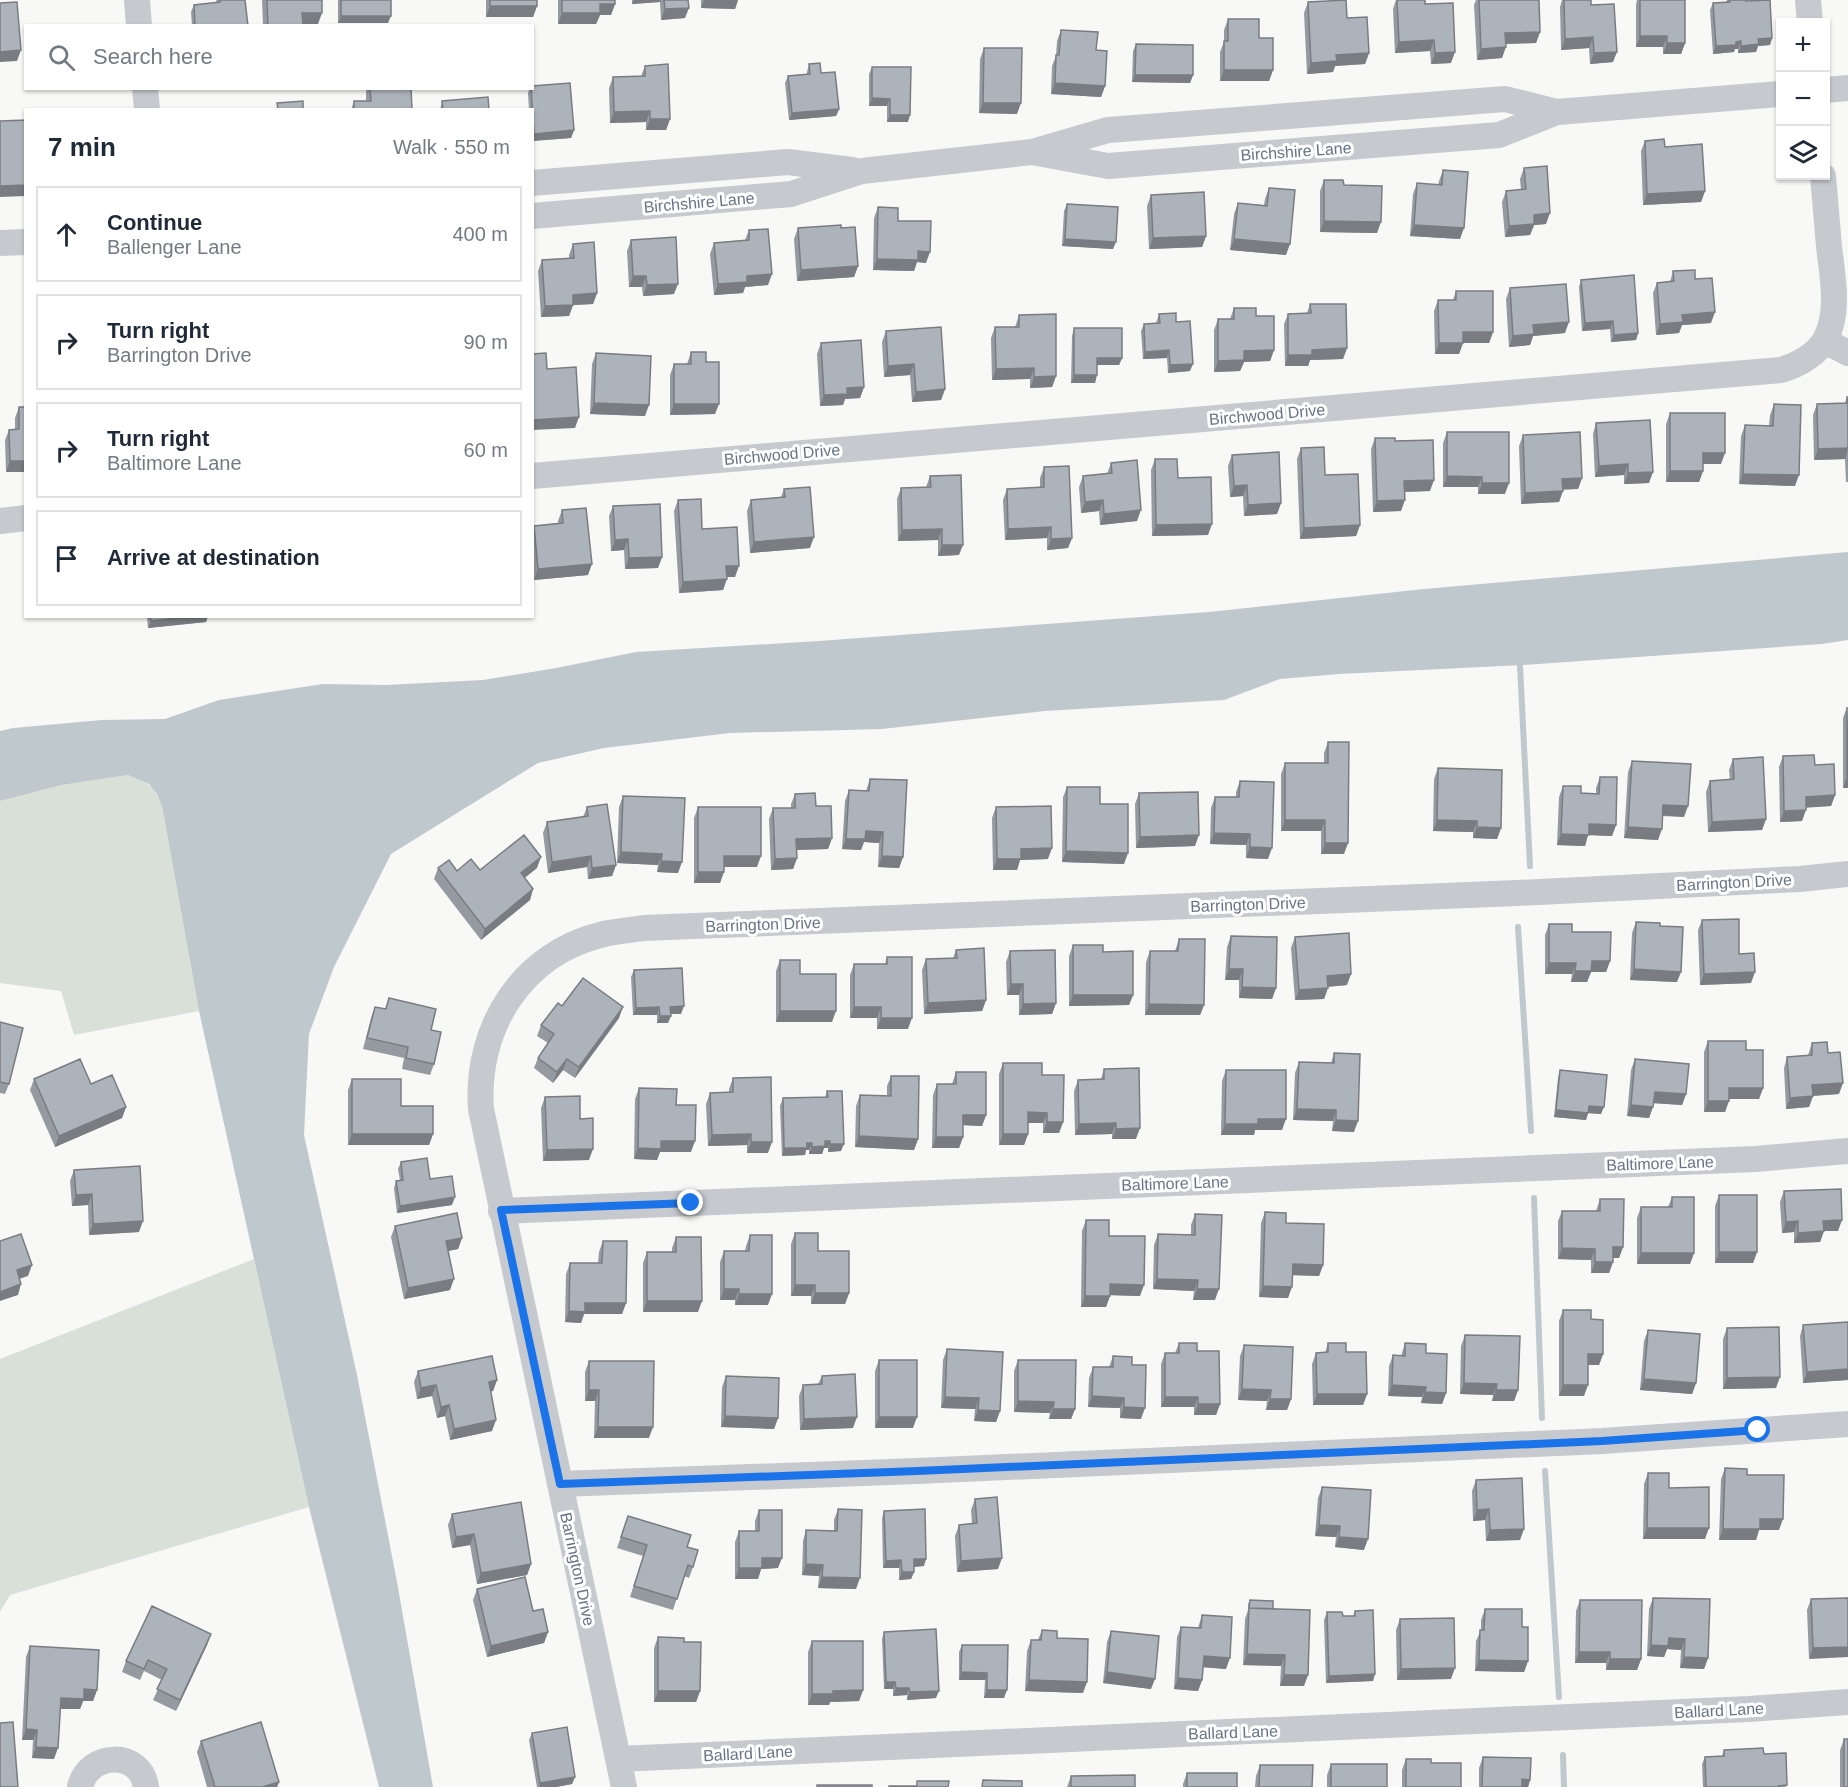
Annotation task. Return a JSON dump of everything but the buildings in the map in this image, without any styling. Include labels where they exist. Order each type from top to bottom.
[{"type":"street","points":[[137,0],[139,24]]},
{"type":"street","points":[[1808,0],[1810,18]]},
{"type":"street","points":[[1830,90],[1848,88]]},
{"type":"street","points":[[145,90],[147,108]]},
{"type":"street","name":"Birchshire Lane","points":[[1032,153],[1108,166],[1499,135],[1557,112],[1776,94]]},
{"type":"street","name":"Birchshire Lane","points":[[534,216],[791,194],[861,171],[1032,153],[1108,130],[1505,99],[1557,112]]},
{"type":"street","name":"Birchshire Lane","points":[[534,183],[788,162],[861,171]]},
{"type":"street","points":[[1823,180],[1834,293],[1833,317],[1825,341],[1848,353]]},
{"type":"street","points":[[0,243],[24,242]]},
{"type":"street","name":"Birchwood Drive","points":[[534,476],[1773,371],[1790,368],[1825,341]]},
{"type":"street","points":[[0,520],[24,518]]},
{"type":"street","name":"Barrington Drive","points":[[624,1787],[483,1127],[480,1100],[480,1073],[494,1024],[511,995],[534,970],[559,952],[588,939],[604,933],[644,928],[1518,893],[1800,879],[1848,874]]},
{"type":"street","name":"Baltimore Lane","points":[[501,1210],[1755,1159],[1848,1151]]},
{"type":"street","points":[[560,1484],[1602,1441],[1848,1424]]},
{"type":"street","name":"Ballard Lane","points":[[618,1759],[1749,1709],[1848,1702]]},
{"type":"street","points":[[80,1787],[86,1773],[97,1763],[108,1759],[120,1759],[135,1767],[143,1776],[146,1787]]},
{"type":"shaded area","points":[[1848,552],[1848,640],[1822,644],[1523,665],[1280,679],[1224,700],[1045,711],[882,729],[730,733],[604,748],[538,763],[391,854],[334,967],[309,1034],[304,1135],[357,1375],[433,1787],[379,1787],[309,1507],[199,1011],[162,806],[157,794],[149,784],[128,775],[62,785],[0,801],[0,731],[102,720],[165,719],[219,700],[323,684],[386,685],[483,680],[636,652],[1209,612],[1424,589]]},
{"type":"shaded area","points":[[128,775],[150,786],[157,794],[162,806],[199,1011],[74,1035],[61,991],[0,983],[0,801],[62,785]]},
{"type":"shaded area","points":[[254,1259],[309,1507],[10,1595],[0,1612],[0,1359]]},
{"type":"waterway","points":[[1520,666],[1530,866]]},
{"type":"waterway","points":[[1518,927],[1531,1131]]},
{"type":"waterway","points":[[1534,1198],[1542,1418]]},
{"type":"waterway","points":[[1545,1471],[1559,1697]]},
{"type":"waterway","points":[[1563,1755],[1564,1787]]},
{"type":"route","points":[[691,1203],[501,1210],[560,1484],[1602,1441],[1758,1430]]}]
